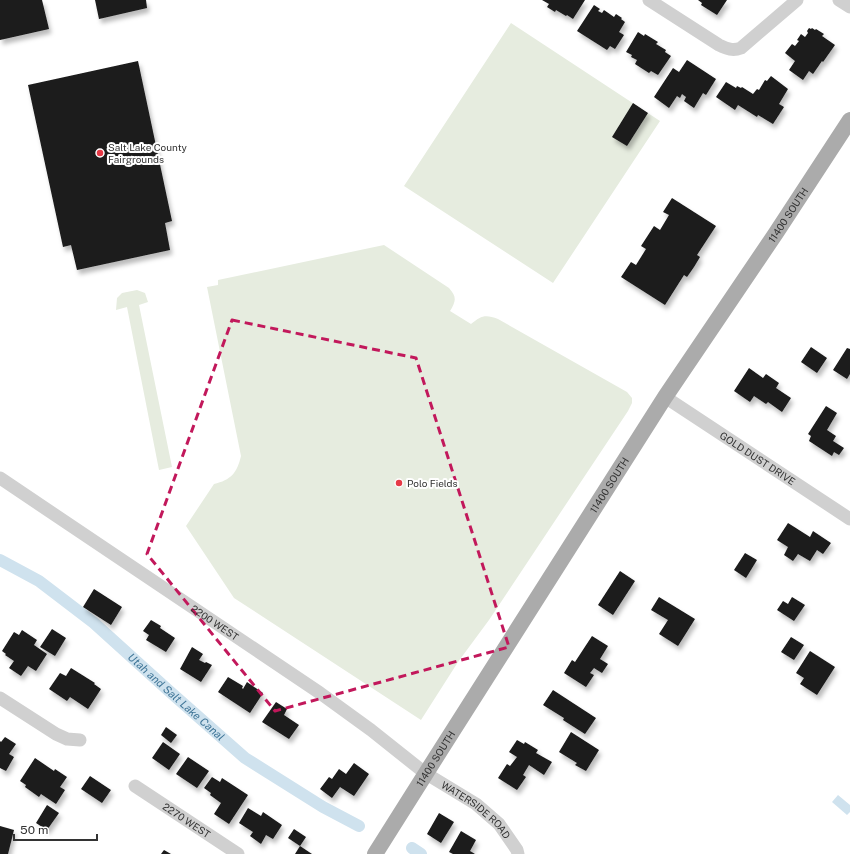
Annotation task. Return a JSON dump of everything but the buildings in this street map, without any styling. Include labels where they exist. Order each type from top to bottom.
[{"type":"main road","name":"11400 SOUTH","points":[[375,854],[665,397],[776,233],[850,120]]},
{"type":"street","points":[[650,0],[719,45],[730,50],[741,48],[797,0]]},
{"type":"street","points":[[839,0],[850,7]]},
{"type":"street","name":"GOLD DUST DRIVE","points":[[665,397],[850,519]]},
{"type":"street","name":"2200 WEST","points":[[0,478],[320,693],[372,730],[425,773]]},
{"type":"street","points":[[0,698],[56,734],[67,739],[80,740]]},
{"type":"street","name":"WATERSIDE ROAD","points":[[425,773],[476,804],[500,824],[517,850],[518,854]]},
{"type":"street","name":"2270 WEST","points":[[135,786],[238,854]]},
{"type":"highlighted area","points":[[232,320],[416,358],[509,647],[275,711],[147,554]]},
{"type":"shaded area","points":[[511,23],[660,121],[553,283],[404,186]]},
{"type":"shaded area","name":"Polo Fields","points":[[384,245],[449,288],[455,299],[450,311],[471,324],[486,316],[498,319],[627,392],[632,398],[632,403],[628,411],[489,620],[458,662],[421,720],[234,598],[186,526],[214,484],[229,478],[232,475],[241,456],[207,287],[218,285],[218,280]]},
{"type":"shaded area","points":[[137,290],[145,293],[148,302],[139,305],[172,467],[159,470],[127,307],[116,310],[117,298],[122,293]]},
{"type":"water","points":[[838,795],[850,805],[850,812],[847,815],[832,802]]},
{"type":"waterway","name":"Utah and Salt Lake Canal","points":[[0,560],[39,581],[94,623],[245,758],[323,807],[359,826]]},
{"type":"waterway","name":"Utah and Salt Lake Canal","points":[[412,848],[421,854]]},
{"type":"place","name":"Salt Lake County Fairgrounds","points":[[100,153]]},
{"type":"place","name":"Polo Fields","points":[[399,483]]}]
